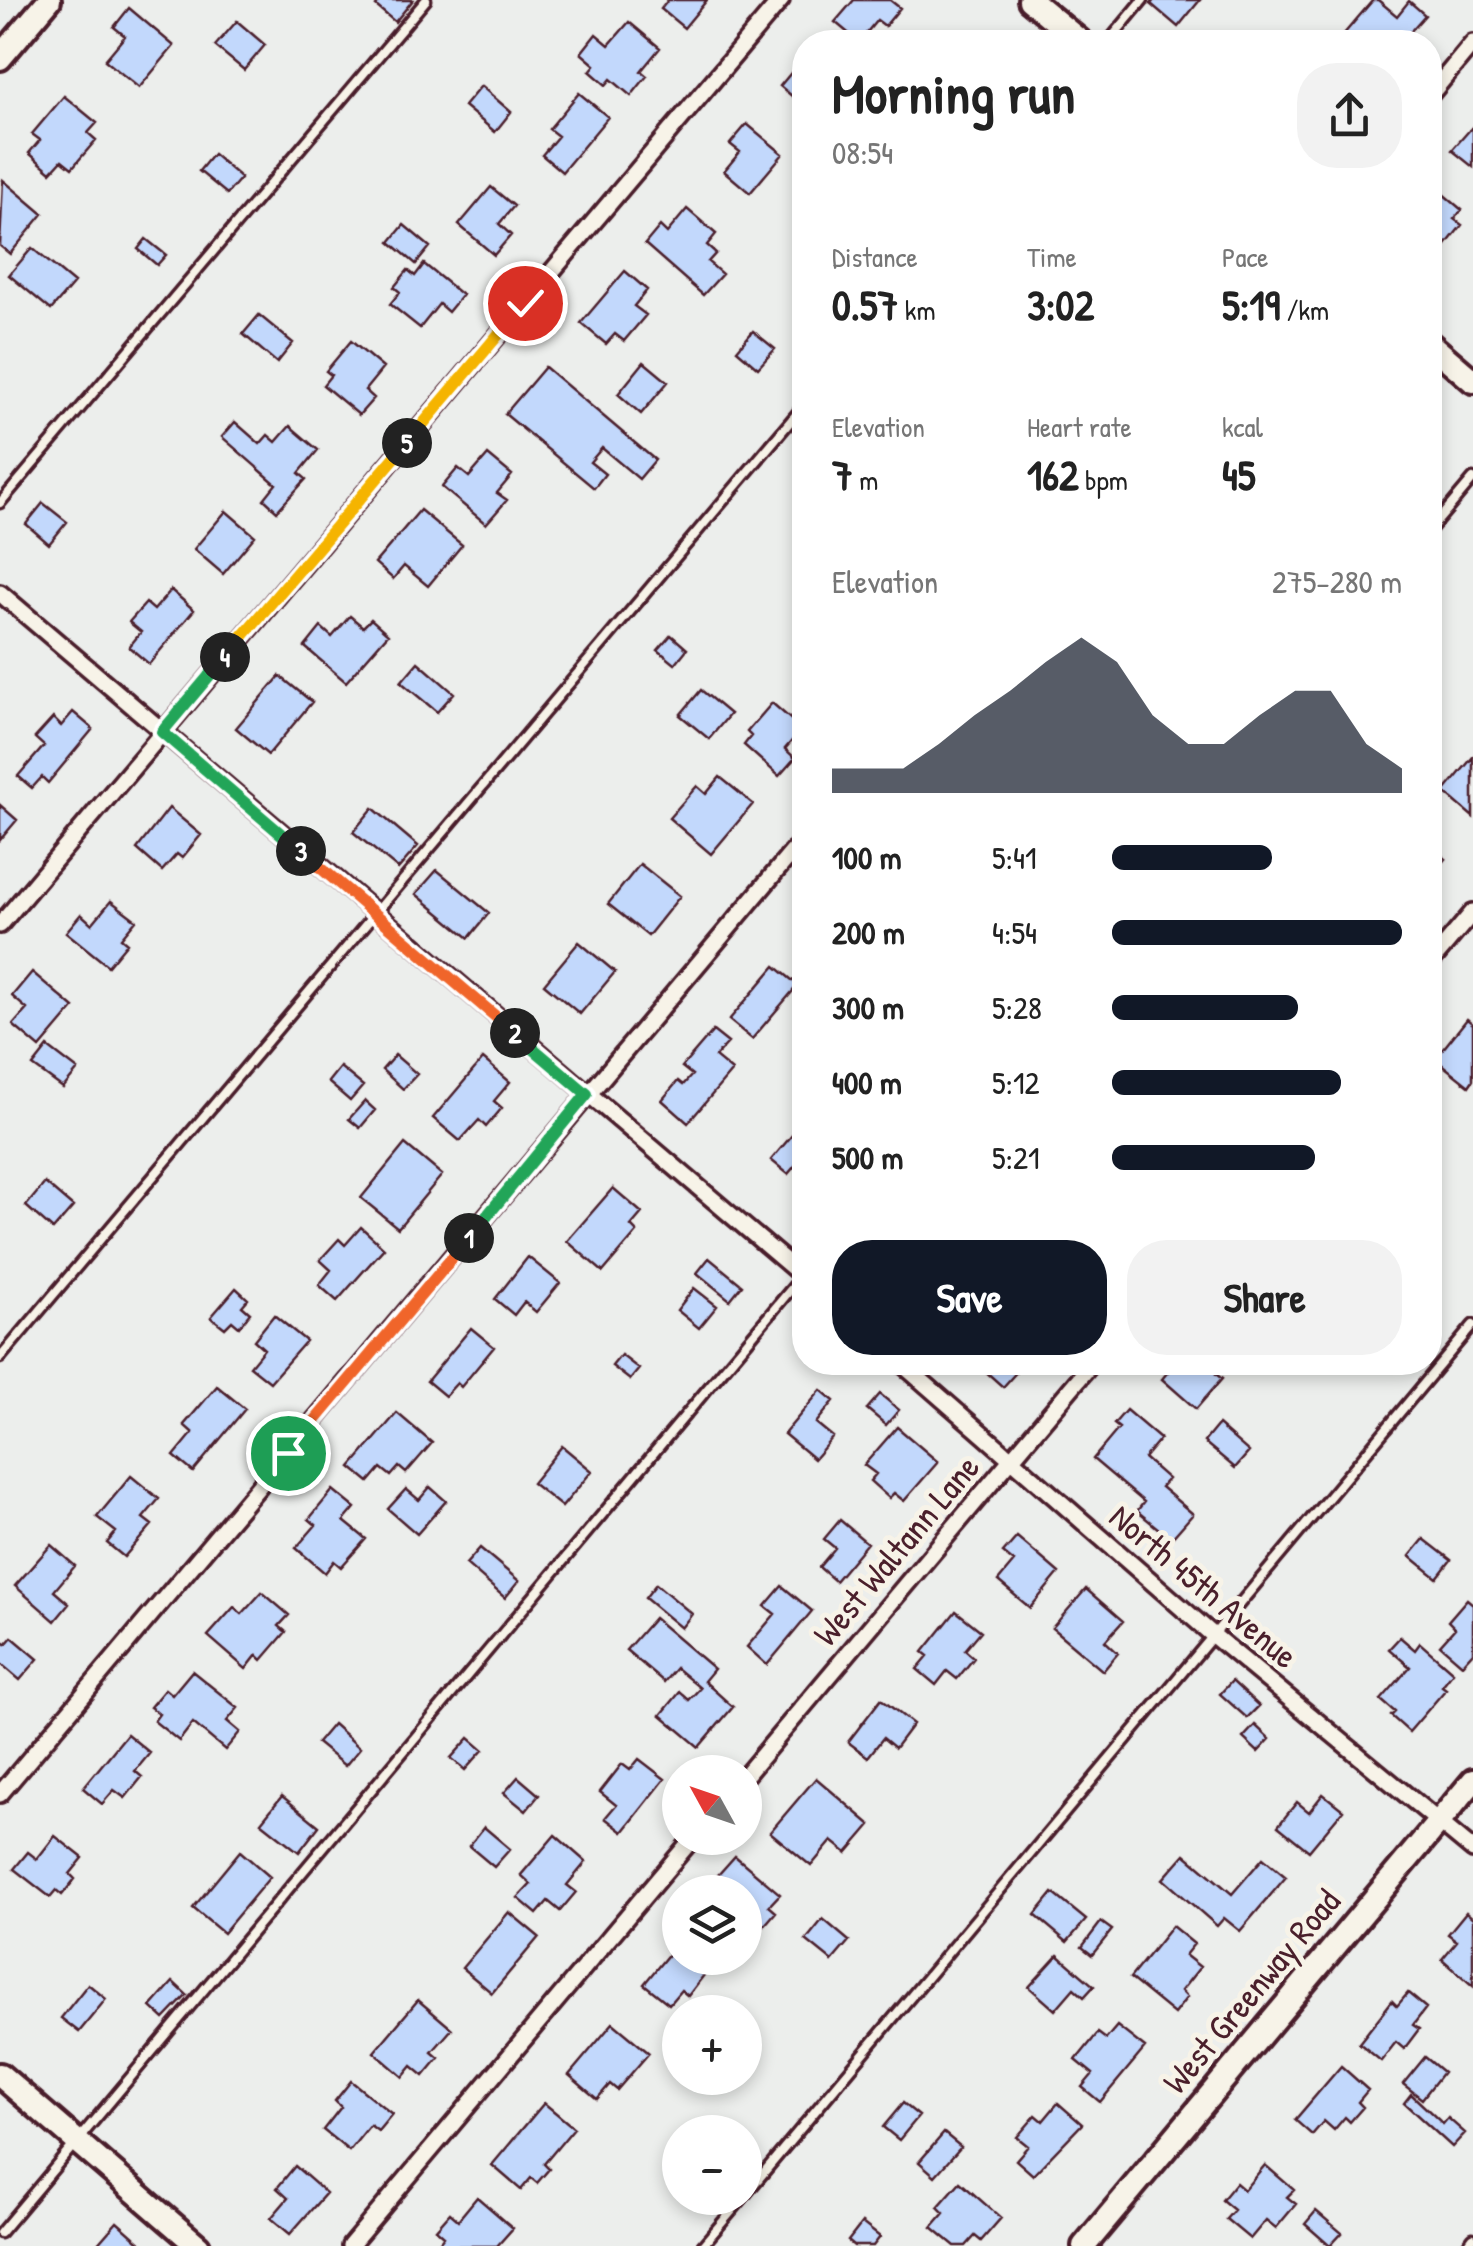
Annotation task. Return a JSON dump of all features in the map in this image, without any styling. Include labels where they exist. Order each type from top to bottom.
[{"type":"main road","points":[[0,58],[49,0]]},
{"type":"main road","points":[[1030,0],[1066,30]]},
{"type":"main road","points":[[1442,354],[1473,380]]},
{"type":"main road","name":"West Greenway Road","points":[[1084,2246],[1473,1782]]},
{"type":"main road","points":[[0,2076],[198,2246]]},
{"type":"street","points":[[0,926],[781,0]]},
{"type":"street","points":[[1442,80],[1473,42]]},
{"type":"street","points":[[0,593],[792,1266]]},
{"type":"street","points":[[0,1794],[792,852]]},
{"type":"street","points":[[1442,948],[1473,912]]},
{"type":"street","name":"North 45th Avenue","points":[[915,1375],[1214,1636],[1473,1850]]},
{"type":"street","name":"West Waltann Lane","points":[[762,1756],[1082,1375]]},
{"type":"street","points":[[350,2246],[679,1855]]},
{"type":"lane","points":[[0,503],[426,0]]},
{"type":"lane","points":[[1118,30],[1143,0]]},
{"type":"lane","points":[[0,1358],[792,419]]},
{"type":"lane","points":[[1442,515],[1473,478]]},
{"type":"lane","points":[[0,2233],[792,1290]]},
{"type":"lane","points":[[1442,1362],[1473,1325]]},
{"type":"lane","points":[[762,2175],[1431,1375]]},
{"type":"lane","points":[[702,2246],[728,2215]]},
{"type":"lane","points":[[1466,2246],[1473,2238]]},
{"type":"building","points":[[381,0],[413,0],[395,22],[376,6]]},
{"type":"building","points":[[668,0],[707,0],[684,28],[661,9]]},
{"type":"building","points":[[854,0],[890,0],[900,8],[885,26],[877,20],[869,30],[845,30],[835,22]]},
{"type":"building","points":[[1154,0],[1200,0],[1178,27],[1151,4]]},
{"type":"building","points":[[1373,0],[1397,16],[1409,1],[1425,15],[1412,30],[1347,30]]},
{"type":"building","points":[[129,8],[174,46],[139,88],[105,60],[125,36],[114,27]]},
{"type":"building","points":[[237,21],[265,45],[244,70],[215,46]]},
{"type":"building","points":[[629,22],[660,48],[641,71],[647,76],[631,96],[611,79],[606,85],[590,71],[595,65],[581,53],[596,34],[609,45]]},
{"type":"building","points":[[792,72],[792,96],[780,86]]},
{"type":"building","points":[[481,86],[511,112],[495,132],[464,106]]},
{"type":"building","points":[[579,93],[608,117],[562,172],[542,155],[558,136],[549,129]]},
{"type":"building","points":[[64,96],[97,123],[88,133],[96,140],[72,168],[62,160],[51,172],[29,153],[40,140],[32,134]]},
{"type":"building","points":[[747,124],[783,154],[750,193],[724,171],[740,152],[730,144]]},
{"type":"building","points":[[1473,126],[1473,167],[1452,150]]},
{"type":"building","points":[[213,154],[241,178],[227,194],[199,171]]},
{"type":"building","points":[[3,180],[43,214],[10,254],[0,246]]},
{"type":"building","points":[[491,187],[514,206],[499,224],[511,235],[494,255],[459,225]]},
{"type":"building","points":[[1442,193],[1462,210],[1454,219],[1462,225],[1446,245],[1442,242]]},
{"type":"building","points":[[687,209],[716,234],[707,245],[716,253],[708,262],[722,274],[703,295],[645,244],[660,226],[667,233]]},
{"type":"building","points":[[404,225],[430,247],[416,264],[390,242]]},
{"type":"building","points":[[146,239],[166,255],[157,265],[138,249]]},
{"type":"building","points":[[32,248],[74,283],[51,310],[9,275]]},
{"type":"building","points":[[424,264],[462,295],[448,312],[439,304],[420,328],[390,304],[400,292],[394,287],[408,270],[415,276]]},
{"type":"building","points":[[625,271],[647,290],[634,306],[646,315],[624,341],[615,334],[606,344],[581,323]]},
{"type":"building","points":[[259,315],[293,343],[277,363],[243,334]]},
{"type":"building","points":[[753,331],[775,349],[758,368],[737,350]]},
{"type":"building","points":[[351,341],[383,368],[365,390],[374,398],[359,415],[323,385],[331,375],[326,371]]},
{"type":"building","points":[[644,362],[668,382],[641,414],[618,394]]},
{"type":"building","points":[[545,367],[655,460],[639,479],[602,448],[590,462],[605,474],[594,488],[505,414]]},
{"type":"building","points":[[235,422],[260,444],[268,435],[276,442],[290,426],[318,450],[299,473],[306,479],[277,511],[264,499],[276,484],[222,437]]},
{"type":"building","points":[[488,455],[512,475],[497,493],[507,500],[486,524],[442,487],[458,468],[469,477]]},
{"type":"building","points":[[43,503],[67,522],[49,544],[26,524]]},
{"type":"building","points":[[420,510],[462,545],[428,586],[404,566],[393,579],[375,563]]},
{"type":"building","points":[[226,511],[255,536],[223,574],[194,549]]},
{"type":"building","points":[[171,590],[194,610],[149,664],[129,647],[141,632],[129,622],[146,603],[154,610]]},
{"type":"building","points":[[350,616],[363,627],[371,619],[388,634],[346,682],[305,647],[321,627],[332,637]]},
{"type":"building","points":[[671,635],[687,649],[675,664],[658,650]]},
{"type":"building","points":[[418,662],[454,693],[437,712],[401,682]]},
{"type":"building","points":[[280,676],[312,702],[268,755],[236,728]]},
{"type":"building","points":[[701,690],[730,714],[709,739],[680,715]]},
{"type":"building","points":[[772,703],[792,720],[792,741],[785,749],[792,761],[779,776],[744,745],[751,736],[747,732]]},
{"type":"building","points":[[73,712],[93,729],[48,783],[42,777],[32,788],[18,776],[44,746],[35,738],[53,718],[61,726]]},
{"type":"building","points":[[1473,757],[1473,817],[1444,792]]},
{"type":"building","points":[[720,777],[753,804],[711,854],[669,818],[697,786],[706,794]]},
{"type":"building","points":[[0,805],[17,820],[0,840]]},
{"type":"building","points":[[169,808],[201,835],[182,858],[177,854],[162,871],[137,849]]},
{"type":"building","points":[[373,808],[418,846],[398,869],[353,832]]},
{"type":"building","points":[[640,864],[680,896],[648,936],[608,904]]},
{"type":"building","points":[[437,870],[489,913],[469,938],[416,894]]},
{"type":"building","points":[[111,901],[136,920],[121,938],[127,943],[108,966],[66,932],[81,914],[92,924]]},
{"type":"building","points":[[579,942],[615,972],[580,1014],[544,984]]},
{"type":"building","points":[[775,966],[792,980],[792,992],[752,1039],[729,1020]]},
{"type":"building","points":[[32,972],[74,1008],[40,1048],[13,1025],[27,1009],[12,996]]},
{"type":"building","points":[[1467,1019],[1473,1024],[1473,1080],[1469,1086],[1442,1065],[1442,1050]]},
{"type":"building","points":[[713,1031],[728,1043],[715,1057],[732,1071],[688,1123],[662,1100],[678,1081],[683,1085],[692,1075],[682,1067]]},
{"type":"building","points":[[48,1047],[78,1070],[63,1088],[33,1066]]},
{"type":"building","points":[[395,1055],[417,1074],[403,1089],[382,1070]]},
{"type":"building","points":[[483,1059],[510,1082],[494,1101],[502,1108],[486,1127],[479,1120],[460,1141],[433,1118]]},
{"type":"building","points":[[340,1067],[363,1086],[350,1101],[328,1082]]},
{"type":"building","points":[[365,1101],[375,1110],[360,1128],[349,1119]]},
{"type":"building","points":[[792,1135],[792,1169],[788,1174],[771,1160]]},
{"type":"building","points":[[405,1144],[442,1175],[398,1228],[361,1198]]},
{"type":"building","points":[[45,1183],[73,1207],[53,1230],[26,1206]]},
{"type":"building","points":[[613,1188],[642,1213],[631,1226],[637,1232],[603,1272],[567,1241]]},
{"type":"building","points":[[361,1227],[384,1248],[337,1301],[319,1285],[331,1270],[320,1260],[339,1239],[345,1245]]},
{"type":"building","points":[[528,1257],[560,1283],[536,1312],[524,1302],[514,1315],[495,1299]]},
{"type":"building","points":[[709,1258],[742,1285],[730,1300],[697,1273]]},
{"type":"building","points":[[236,1288],[248,1299],[242,1306],[250,1313],[239,1327],[232,1321],[225,1328],[211,1317]]},
{"type":"building","points":[[694,1288],[717,1306],[699,1328],[677,1310]]},
{"type":"building","points":[[274,1315],[306,1341],[270,1382],[250,1366],[264,1349],[254,1340]]},
{"type":"building","points":[[471,1328],[494,1347],[461,1387],[457,1383],[445,1396],[427,1381]]},
{"type":"building","points":[[621,1355],[639,1369],[630,1380],[612,1366]]},
{"type":"building","points":[[990,1375],[1014,1375],[1003,1387]]},
{"type":"building","points":[[1165,1375],[1217,1375],[1222,1379],[1196,1409],[1162,1379]]},
{"type":"building","points":[[217,1386],[245,1409],[193,1472],[174,1456],[193,1433],[184,1425]]},
{"type":"building","points":[[821,1390],[834,1401],[816,1423],[833,1437],[814,1459],[784,1434]]},
{"type":"building","points":[[880,1394],[899,1410],[886,1425],[867,1409]]},
{"type":"building","points":[[1126,1410],[1160,1439],[1144,1458],[1168,1479],[1161,1487],[1193,1514],[1171,1539],[1137,1511],[1144,1502],[1093,1459],[1119,1428],[1114,1424]]},
{"type":"building","points":[[397,1413],[432,1443],[406,1473],[399,1467],[391,1476],[381,1468],[369,1482],[351,1467]]},
{"type":"building","points":[[1218,1425],[1249,1452],[1235,1468],[1204,1442]]},
{"type":"building","points":[[897,1427],[938,1462],[904,1501],[894,1493],[889,1498],[870,1481],[876,1474],[864,1465]]},
{"type":"building","points":[[562,1446],[592,1471],[562,1507],[532,1483]]},
{"type":"building","points":[[131,1476],[159,1499],[143,1518],[152,1525],[124,1557],[107,1543],[116,1532],[97,1517]]},
{"type":"building","points":[[430,1487],[446,1501],[417,1534],[388,1509],[406,1489],[419,1500]]},
{"type":"building","points":[[333,1490],[355,1508],[344,1521],[366,1539],[341,1567],[334,1561],[325,1573],[296,1548],[316,1525],[309,1519]]},
{"type":"building","points":[[840,1520],[867,1543],[835,1581],[819,1567],[835,1548],[824,1539]]},
{"type":"building","points":[[1017,1537],[1059,1573],[1030,1608],[998,1581],[1014,1562],[1003,1553]]},
{"type":"building","points":[[1424,1539],[1451,1560],[1437,1578],[1410,1556]]},
{"type":"building","points":[[51,1545],[75,1566],[54,1591],[69,1604],[55,1621],[15,1586]]},
{"type":"building","points":[[480,1548],[519,1581],[505,1598],[466,1564]]},
{"type":"building","points":[[656,1584],[692,1614],[681,1628],[645,1598]]},
{"type":"building","points":[[782,1586],[812,1611],[767,1665],[747,1647],[775,1614],[765,1606]]},
{"type":"building","points":[[1086,1589],[1123,1621],[1105,1641],[1118,1653],[1103,1671],[1052,1628]]},
{"type":"building","points":[[262,1592],[289,1615],[279,1626],[286,1632],[262,1660],[257,1655],[246,1669],[208,1636],[234,1607],[242,1614]]},
{"type":"building","points":[[1467,1599],[1473,1604],[1473,1652],[1462,1664],[1440,1645],[1455,1628],[1448,1621]]},
{"type":"building","points":[[956,1611],[981,1631],[965,1650],[974,1658],[957,1679],[947,1671],[936,1685],[917,1669],[928,1656],[923,1652]]},
{"type":"building","points":[[654,1618],[714,1669],[704,1681],[733,1707],[699,1747],[661,1715],[680,1692],[689,1700],[700,1688],[676,1668],[664,1682],[626,1650]]},
{"type":"building","points":[[12,1637],[38,1659],[20,1680],[0,1663],[0,1639],[6,1644]]},
{"type":"building","points":[[1400,1637],[1415,1650],[1420,1643],[1453,1672],[1442,1686],[1446,1689],[1409,1732],[1391,1716],[1395,1712],[1381,1700],[1410,1667],[1389,1649]]},
{"type":"building","points":[[192,1671],[238,1708],[227,1721],[240,1732],[225,1750],[193,1723],[179,1741],[154,1721],[159,1714],[150,1707],[165,1689],[172,1695]]},
{"type":"building","points":[[1232,1681],[1259,1706],[1247,1718],[1220,1694]]},
{"type":"building","points":[[881,1699],[913,1724],[895,1748],[883,1738],[868,1757],[848,1742]]},
{"type":"building","points":[[333,1724],[360,1748],[345,1766],[317,1743]]},
{"type":"building","points":[[1255,1725],[1270,1739],[1258,1752],[1243,1738]]},
{"type":"building","points":[[127,1734],[150,1753],[135,1771],[142,1777],[125,1798],[114,1790],[102,1804],[83,1788]]},
{"type":"building","points":[[469,1738],[483,1750],[465,1770],[451,1758]]},
{"type":"building","points":[[639,1759],[662,1777],[662,1783],[623,1832],[605,1818],[616,1805],[600,1792],[622,1764],[630,1770]]},
{"type":"building","points":[[518,1777],[539,1795],[526,1811],[504,1793]]},
{"type":"building","points":[[816,1778],[871,1825],[847,1853],[832,1841],[811,1866],[770,1832]]},
{"type":"building","points":[[1323,1794],[1343,1810],[1309,1851],[1278,1826],[1297,1802],[1309,1812]]},
{"type":"building","points":[[282,1796],[319,1826],[299,1852],[261,1822]]},
{"type":"building","points":[[484,1827],[510,1849],[494,1867],[469,1846]]},
{"type":"building","points":[[555,1835],[586,1862],[567,1885],[576,1892],[560,1911],[548,1901],[537,1914],[518,1898],[531,1884],[521,1875]]},
{"type":"building","points":[[55,1836],[83,1858],[70,1874],[75,1879],[62,1895],[56,1890],[50,1897],[14,1869],[28,1852],[37,1859]]},
{"type":"building","points":[[240,1851],[270,1877],[223,1933],[193,1908]]},
{"type":"building","points":[[1185,1854],[1232,1894],[1263,1858],[1286,1877],[1240,1931],[1224,1918],[1217,1926],[1163,1879]]},
{"type":"building","points":[[735,1856],[758,1875],[718,1875]]},
{"type":"building","points":[[762,1879],[780,1894],[769,1906],[776,1912],[763,1927]]},
{"type":"building","points":[[1053,1893],[1086,1920],[1067,1942],[1035,1915]]},
{"type":"building","points":[[509,1912],[539,1937],[492,1993],[462,1968]]},
{"type":"building","points":[[1466,1912],[1473,1918],[1473,1986],[1442,1959],[1457,1941],[1448,1934]]},
{"type":"building","points":[[823,1919],[849,1941],[832,1961],[806,1940]]},
{"type":"building","points":[[1101,1922],[1112,1930],[1092,1955],[1082,1947]]},
{"type":"building","points":[[1172,1926],[1194,1944],[1185,1955],[1200,1967],[1181,1991],[1187,1997],[1174,2014],[1130,1978]]},
{"type":"building","points":[[1058,1955],[1094,1986],[1084,1997],[1074,1988],[1055,2010],[1029,1987]]},
{"type":"building","points":[[662,1962],[662,1975],[704,1975],[689,1995],[681,1990],[677,1995],[662,1995],[662,1998],[644,1984]]},
{"type":"building","points":[[173,1982],[187,1995],[164,2019],[151,2007]]},
{"type":"building","points":[[88,1984],[106,1999],[79,2032],[61,2018]]},
{"type":"building","points":[[1408,1993],[1426,2008],[1413,2025],[1419,2029],[1404,2049],[1396,2042],[1381,2061],[1359,2043],[1392,2001],[1397,2006]]},
{"type":"building","points":[[418,2000],[452,2029],[432,2052],[439,2058],[424,2076],[412,2066],[403,2077],[374,2052]]},
{"type":"building","points":[[613,2023],[649,2053],[617,2090],[610,2084],[597,2099],[569,2075]]},
{"type":"building","points":[[1117,2026],[1145,2048],[1100,2102],[1082,2087],[1093,2074],[1076,2060],[1098,2033],[1106,2039]]},
{"type":"building","points":[[1425,2057],[1443,2072],[1422,2099],[1403,2084]]},
{"type":"building","points":[[1341,2066],[1368,2090],[1358,2102],[1363,2107],[1350,2122],[1345,2117],[1334,2130],[1324,2121],[1312,2135],[1295,2120]]},
{"type":"building","points":[[351,2081],[392,2114],[378,2131],[370,2125],[349,2151],[323,2130],[341,2107],[335,2101]]},
{"type":"building","points":[[1411,2094],[1443,2124],[1448,2118],[1465,2133],[1452,2147],[1404,2103]]},
{"type":"building","points":[[544,2103],[574,2128],[544,2164],[549,2169],[537,2183],[531,2178],[521,2190],[492,2165]]},
{"type":"building","points":[[903,2103],[919,2116],[899,2140],[883,2127]]},
{"type":"building","points":[[1058,2103],[1082,2124],[1033,2175],[1016,2160],[1028,2146],[1017,2137],[1036,2115],[1043,2121]]},
{"type":"building","points":[[944,2133],[961,2147],[935,2176],[919,2162]]},
{"type":"building","points":[[1265,2165],[1294,2190],[1287,2197],[1296,2204],[1276,2228],[1266,2220],[1250,2239],[1226,2219],[1234,2210],[1222,2200],[1236,2183],[1244,2190]]},
{"type":"building","points":[[295,2166],[326,2193],[290,2234],[271,2218],[288,2198],[277,2188]]},
{"type":"building","points":[[960,2182],[1001,2218],[981,2241],[975,2236],[966,2246],[955,2246],[932,2227],[944,2213],[938,2207]]},
{"type":"building","points":[[477,2197],[513,2228],[497,2246],[436,2246],[444,2236],[436,2229],[450,2213],[458,2220]]},
{"type":"building","points":[[1316,2211],[1342,2233],[1330,2246],[1305,2224]]},
{"type":"building","points":[[117,2222],[144,2246],[96,2246]]},
{"type":"building","points":[[862,2223],[880,2237],[873,2246],[854,2246],[848,2241]]},
{"type":"route","points":[[288,1453],[587,1094],[162,732],[525,303]]}]
